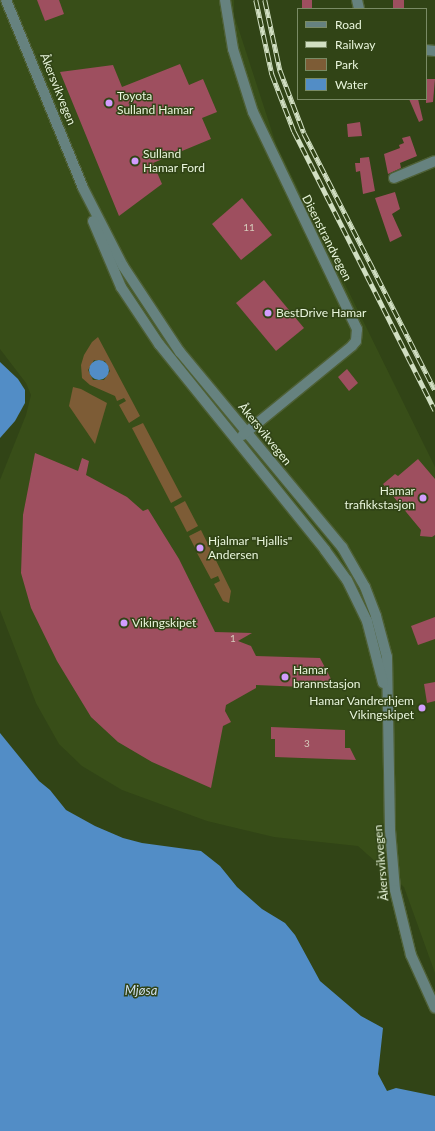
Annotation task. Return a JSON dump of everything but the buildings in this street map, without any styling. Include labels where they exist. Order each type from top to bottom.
[{"type":"street","name":"Åkersvikvegen","points":[[6,0],[83,188],[100,239],[130,301],[175,366],[237,440],[325,550],[358,600],[375,647],[388,709]]},
{"type":"street","name":"Disenstrandvegen","points":[[224,0],[233,49],[253,112],[357,328],[356,341],[352,346],[237,440]]},
{"type":"street","points":[[394,178],[435,161]]},
{"type":"street","name":"Åkersvikvegen","points":[[83,188],[117,255],[161,326],[342,547],[358,573],[376,616],[384,644],[388,673],[390,830],[395,890],[403,929],[421,980],[435,1008]]},
{"type":"shaded area","points":[[0,0],[234,0],[234,15],[276,144],[435,467],[435,973],[404,887],[358,846],[274,837],[207,821],[122,790],[82,766],[59,744],[36,703],[0,610],[0,480],[26,415],[31,395],[26,383],[0,349]]},
{"type":"green space","points":[[98,337],[140,416],[129,423],[119,405],[126,401],[124,398],[117,401],[115,396],[90,385],[82,378],[81,365],[84,355],[92,342]],"holes":[[[94,360],[105,361],[110,371],[104,380],[93,380],[88,370]]]},
{"type":"green space","points":[[73,387],[81,389],[107,403],[95,444],[69,406]]},
{"type":"green space","points":[[143,423],[182,497],[171,503],[132,428]]},
{"type":"green space","points":[[185,501],[198,526],[187,532],[174,507]]},
{"type":"green space","points":[[201,530],[231,591],[229,603],[223,601],[214,584],[220,581],[218,576],[211,579],[197,553],[203,549],[201,545],[195,548],[189,536]]},
{"type":"water","points":[[95,360],[103,360],[109,366],[109,374],[103,380],[95,380],[89,374],[89,366]]},
{"type":"water","points":[[0,362],[18,379],[25,390],[25,403],[15,421],[0,438]]},
{"type":"water","name":"Mjøsa","points":[[0,733],[39,781],[50,790],[66,810],[95,826],[123,838],[142,843],[201,851],[220,866],[237,887],[262,909],[285,923],[295,935],[320,981],[361,1016],[383,1028],[378,1074],[387,1091],[396,1088],[435,1096],[435,1131],[0,1131]]},
{"type":"railway","points":[[256,0],[272,74],[294,131],[435,410]]},
{"type":"railway","points":[[265,0],[280,70],[304,133],[435,390]]},
{"type":"place","name":"Toyota Sulland Hamar","points":[[109,103]]},
{"type":"place","name":"Sulland Hamar Ford","points":[[135,161]]},
{"type":"place","name":"BestDrive Hamar","points":[[268,313]]},
{"type":"place","name":"Hamar trafikkstasjon","points":[[423,498]]},
{"type":"place","name":"Hjalmar \"Hjallis\" Andersen","points":[[200,548]]},
{"type":"place","name":"Vikingskipet","points":[[124,623]]},
{"type":"place","name":"Hamar brannstasjon","points":[[285,677]]},
{"type":"place","name":"Hamar Vandrerhjem Vikingskipet","points":[[422,708]]}]
